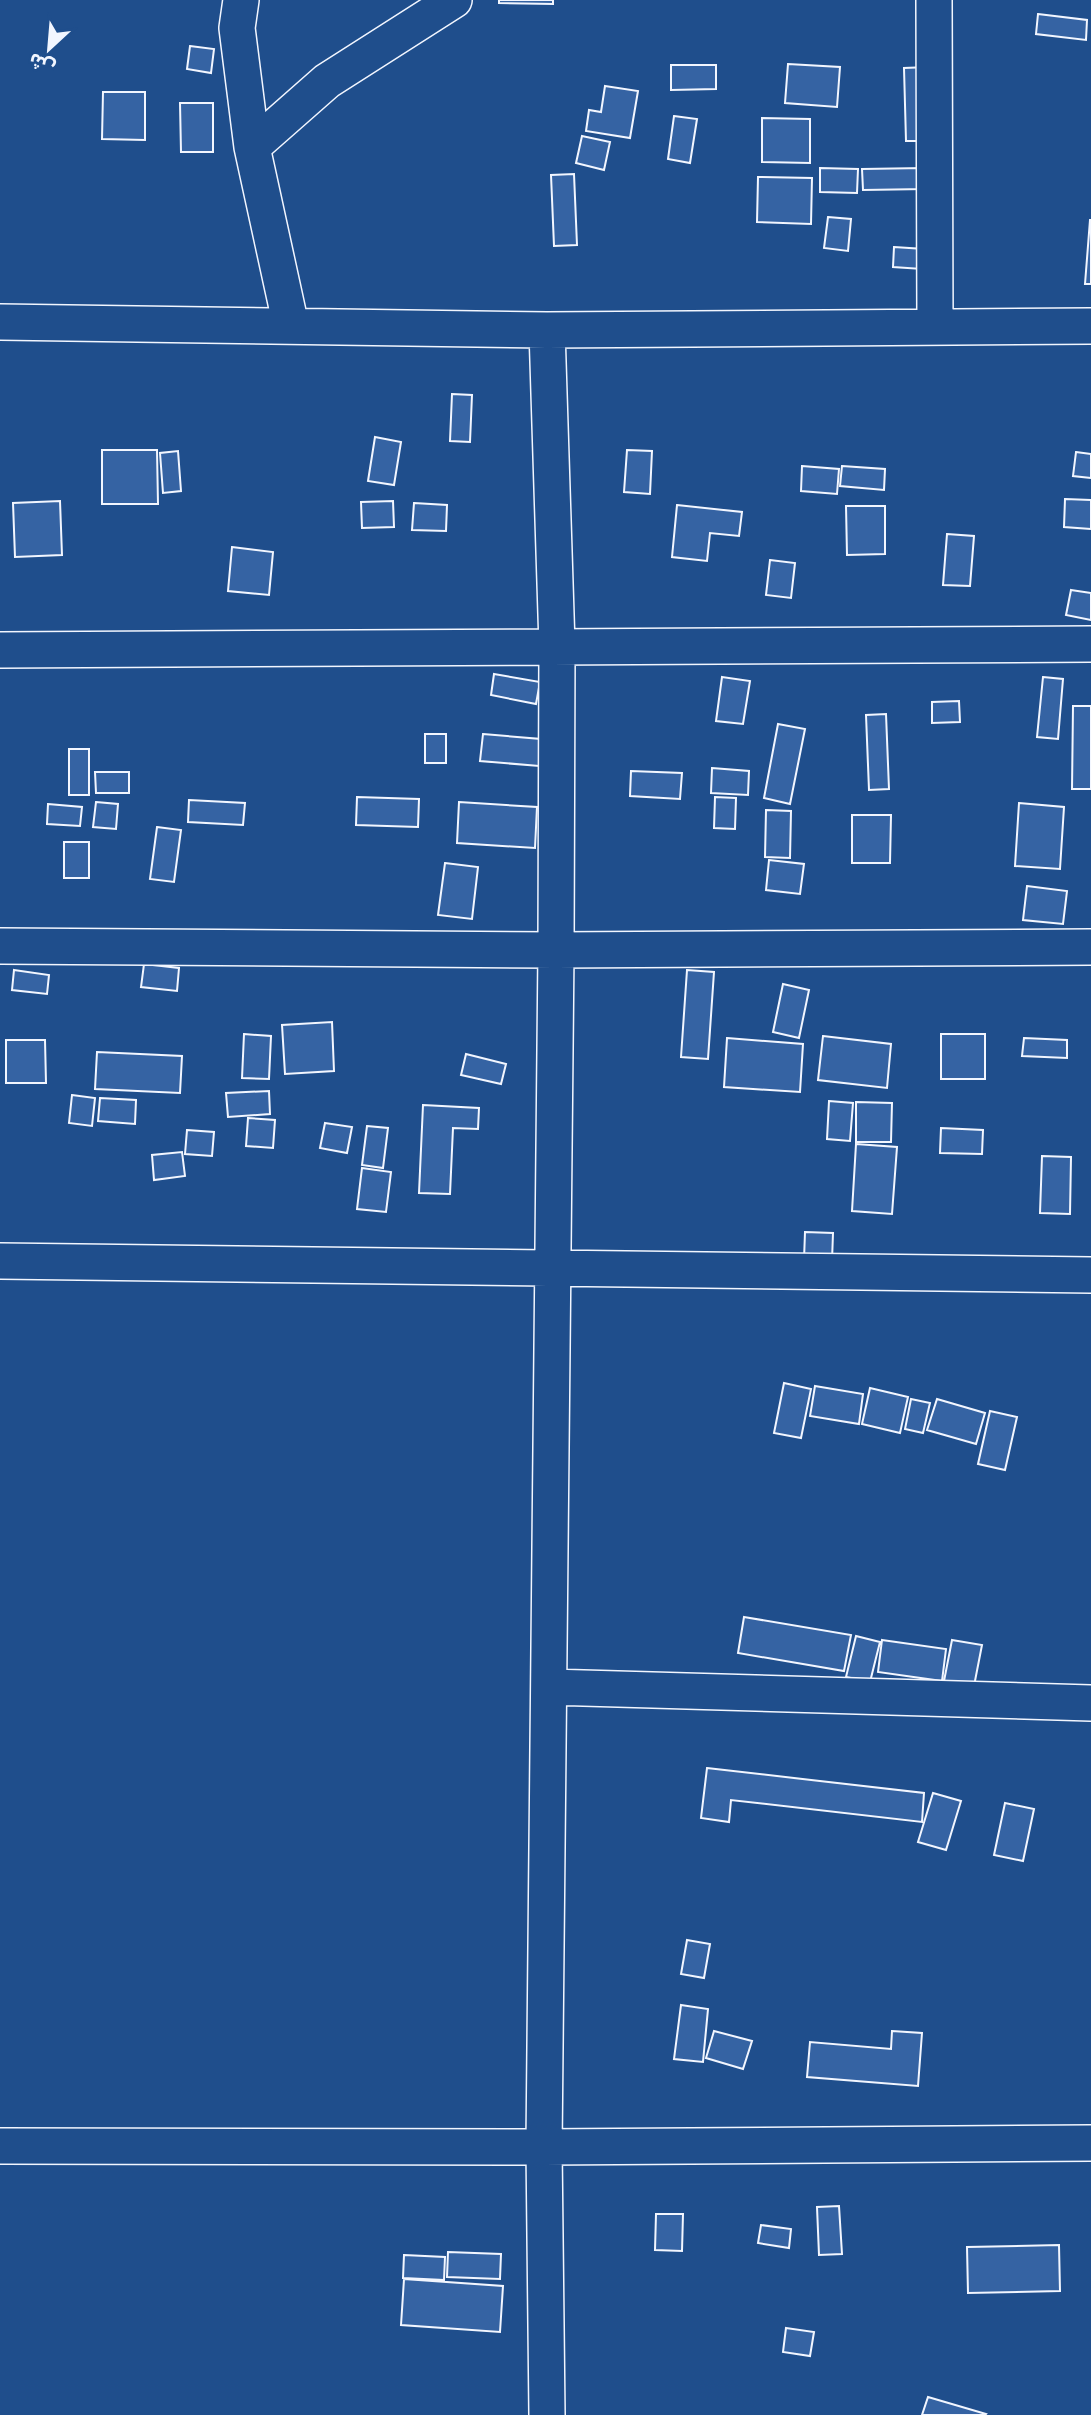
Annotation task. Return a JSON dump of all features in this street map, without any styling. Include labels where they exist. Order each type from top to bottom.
[{"type":"street","points":[[241,0],[237,28],[252,147],[292,326]]},
{"type":"street","points":[[252,147],[327,81],[454,0]]},
{"type":"street","points":[[933,0],[935,327]]},
{"type":"street","points":[[0,321],[547,330],[1091,326]]},
{"type":"street","points":[[547,330],[556,646],[556,950],[544,2147],[547,2415]]},
{"type":"street","points":[[0,650],[1091,644]]},
{"type":"street","points":[[0,946],[556,950],[1091,947]]},
{"type":"street","points":[[0,1261],[1091,1275]]},
{"type":"street","points":[[549,1687],[1091,1703]]},
{"type":"street","points":[[0,2146],[544,2147],[1091,2143]]},
{"type":"building","points":[[499,0],[553,0],[553,4],[499,3]]},
{"type":"building","points":[[1038,14],[1087,20],[1086,40],[1036,34]]},
{"type":"building","points":[[190,46],[214,49],[211,73],[187,69]]},
{"type":"building","points":[[788,64],[840,67],[837,107],[785,103]]},
{"type":"building","points":[[671,65],[716,65],[716,89],[671,90]]},
{"type":"building","points":[[928,67],[931,141],[906,141],[904,68]]},
{"type":"building","points":[[605,86],[638,91],[630,138],[586,131],[589,110],[601,112]]},
{"type":"building","points":[[103,92],[145,92],[145,140],[102,139]]},
{"type":"building","points":[[180,103],[213,103],[213,152],[181,152]]},
{"type":"building","points":[[674,116],[697,119],[690,163],[668,159]]},
{"type":"building","points":[[762,118],[810,119],[810,163],[762,162]]},
{"type":"building","points":[[582,136],[610,142],[604,170],[576,163]]},
{"type":"building","points":[[820,168],[858,169],[857,193],[820,192]]},
{"type":"building","points":[[924,168],[925,189],[863,190],[862,169]]},
{"type":"building","points":[[574,174],[577,245],[554,246],[551,175]]},
{"type":"building","points":[[758,177],[812,178],[811,224],[757,222]]},
{"type":"building","points":[[828,217],[851,219],[848,251],[824,248]]},
{"type":"building","points":[[1090,220],[1091,284],[1085,284]]},
{"type":"building","points":[[894,247],[924,249],[922,269],[893,267]]},
{"type":"building","points":[[452,394],[472,395],[470,442],[450,441]]},
{"type":"building","points":[[375,437],[401,442],[394,485],[368,481]]},
{"type":"building","points":[[102,450],[157,450],[158,504],[102,504]]},
{"type":"building","points":[[627,450],[652,451],[650,494],[624,492]]},
{"type":"building","points":[[178,451],[181,491],[163,493],[160,453]]},
{"type":"building","points":[[1076,452],[1091,454],[1091,478],[1073,476]]},
{"type":"building","points":[[802,466],[839,469],[837,494],[801,491]]},
{"type":"building","points":[[842,466],[885,469],[884,490],[840,486]]},
{"type":"building","points":[[1065,499],[1091,500],[1091,529],[1064,527]]},
{"type":"building","points":[[60,501],[62,555],[15,557],[13,503]]},
{"type":"building","points":[[393,501],[394,527],[362,528],[361,502]]},
{"type":"building","points":[[414,503],[447,505],[446,531],[412,530]]},
{"type":"building","points":[[677,505],[742,512],[739,536],[710,533],[707,561],[672,557]]},
{"type":"building","points":[[846,506],[885,506],[885,554],[847,555]]},
{"type":"building","points":[[947,534],[974,536],[970,586],[943,585]]},
{"type":"building","points":[[232,547],[273,552],[269,595],[228,591]]},
{"type":"building","points":[[770,560],[795,563],[791,598],[766,595]]},
{"type":"building","points":[[1071,590],[1091,593],[1091,620],[1066,615]]},
{"type":"building","points":[[494,674],[540,682],[536,704],[491,695]]},
{"type":"building","points":[[722,677],[750,681],[743,724],[716,721]]},
{"type":"building","points":[[1043,677],[1063,679],[1058,739],[1037,737]]},
{"type":"building","points":[[959,701],[960,722],[932,723],[932,702]]},
{"type":"building","points":[[1073,706],[1091,706],[1091,789],[1072,789]]},
{"type":"building","points":[[886,714],[889,789],[869,790],[866,715]]},
{"type":"building","points":[[778,724],[805,729],[790,804],[764,798]]},
{"type":"building","points":[[425,734],[446,734],[446,763],[425,763]]},
{"type":"building","points":[[483,734],[541,739],[539,766],[480,761]]},
{"type":"building","points":[[69,749],[89,749],[89,795],[69,795]]},
{"type":"building","points":[[712,768],[749,771],[748,795],[711,793]]},
{"type":"building","points":[[631,771],[682,773],[680,799],[630,796]]},
{"type":"building","points":[[95,772],[129,772],[129,793],[96,793]]},
{"type":"building","points":[[357,797],[419,799],[418,827],[356,825]]},
{"type":"building","points":[[715,797],[736,798],[735,829],[714,828]]},
{"type":"building","points":[[189,800],[245,803],[243,825],[188,822]]},
{"type":"building","points":[[96,802],[118,804],[116,829],[93,827]]},
{"type":"building","points":[[459,802],[537,807],[535,848],[457,843]]},
{"type":"building","points":[[1019,803],[1064,807],[1060,869],[1015,866]]},
{"type":"building","points":[[48,804],[82,807],[80,826],[47,824]]},
{"type":"building","points":[[766,810],[791,811],[790,858],[765,857]]},
{"type":"building","points":[[852,815],[891,815],[890,863],[852,863]]},
{"type":"building","points":[[157,827],[181,830],[174,882],[150,879]]},
{"type":"building","points":[[64,842],[89,842],[89,878],[64,878]]},
{"type":"building","points":[[769,860],[804,864],[800,894],[766,890]]},
{"type":"building","points":[[445,863],[478,867],[472,919],[438,915]]},
{"type":"building","points":[[1027,886],[1067,891],[1063,924],[1023,920]]},
{"type":"building","points":[[144,964],[179,968],[177,991],[141,987]]},
{"type":"building","points":[[14,970],[49,975],[47,994],[12,990]]},
{"type":"building","points":[[687,970],[714,972],[708,1059],[681,1057]]},
{"type":"building","points":[[783,984],[809,990],[799,1038],[773,1032]]},
{"type":"building","points":[[332,1022],[334,1071],[285,1074],[282,1025]]},
{"type":"building","points":[[244,1034],[271,1036],[269,1079],[242,1078]]},
{"type":"building","points":[[941,1034],[985,1034],[985,1079],[941,1079]]},
{"type":"building","points":[[823,1036],[891,1044],[887,1088],[818,1080]]},
{"type":"building","points":[[727,1038],[803,1044],[800,1092],[724,1087]]},
{"type":"building","points":[[1024,1038],[1067,1040],[1067,1058],[1022,1056]]},
{"type":"building","points":[[6,1040],[45,1040],[46,1083],[6,1083]]},
{"type":"building","points":[[97,1052],[182,1056],[180,1093],[95,1089]]},
{"type":"building","points":[[466,1054],[506,1064],[501,1084],[461,1075]]},
{"type":"building","points":[[269,1091],[270,1114],[228,1117],[226,1093]]},
{"type":"building","points":[[72,1095],[95,1098],[92,1126],[69,1123]]},
{"type":"building","points":[[100,1098],[136,1100],[135,1124],[98,1121]]},
{"type":"building","points":[[829,1101],[853,1103],[850,1141],[827,1139]]},
{"type":"building","points":[[856,1102],[892,1103],[891,1142],[856,1142]]},
{"type":"building","points":[[423,1105],[479,1108],[478,1129],[453,1128],[450,1194],[419,1193]]},
{"type":"building","points":[[248,1118],[275,1120],[273,1148],[246,1146]]},
{"type":"building","points":[[325,1123],[352,1127],[347,1153],[320,1148]]},
{"type":"building","points":[[367,1126],[388,1128],[383,1168],[362,1165]]},
{"type":"building","points":[[941,1128],[983,1130],[982,1154],[940,1153]]},
{"type":"building","points":[[187,1130],[214,1132],[212,1156],[185,1154]]},
{"type":"building","points":[[856,1144],[897,1147],[892,1214],[852,1211]]},
{"type":"building","points":[[182,1152],[185,1176],[154,1180],[152,1155]]},
{"type":"building","points":[[1042,1156],[1071,1157],[1070,1214],[1040,1213]]},
{"type":"building","points":[[362,1168],[391,1172],[386,1212],[357,1209]]},
{"type":"building","points":[[805,1232],[833,1233],[832,1261],[804,1260]]},
{"type":"building","points":[[784,1383],[811,1389],[801,1438],[774,1433]]},
{"type":"building","points":[[815,1386],[863,1394],[859,1424],[810,1416]]},
{"type":"building","points":[[870,1388],[908,1397],[900,1433],[862,1424]]},
{"type":"building","points":[[911,1399],[930,1403],[923,1433],[905,1429]]},
{"type":"building","points":[[937,1399],[985,1413],[976,1444],[927,1430]]},
{"type":"building","points":[[990,1411],[1017,1417],[1005,1470],[978,1464]]},
{"type":"building","points":[[744,1617],[851,1635],[844,1671],[738,1653]]},
{"type":"building","points":[[856,1636],[880,1642],[870,1682],[846,1677]]},
{"type":"building","points":[[882,1640],[946,1649],[942,1681],[878,1672]]},
{"type":"building","points":[[952,1640],[982,1645],[974,1686],[944,1681]]},
{"type":"building","points":[[707,1768],[924,1793],[922,1822],[731,1800],[729,1822],[701,1818]]},
{"type":"building","points":[[933,1793],[961,1801],[946,1850],[918,1842]]},
{"type":"building","points":[[1005,1803],[1034,1809],[1023,1861],[994,1855]]},
{"type":"building","points":[[687,1940],[710,1944],[704,1978],[681,1974]]},
{"type":"building","points":[[681,2005],[708,2009],[703,2062],[674,2059]]},
{"type":"building","points":[[714,2031],[752,2041],[743,2069],[706,2058]]},
{"type":"building","points":[[892,2031],[922,2033],[918,2086],[807,2077],[810,2042],[891,2049]]},
{"type":"building","points":[[839,2206],[842,2254],[819,2255],[817,2207]]},
{"type":"building","points":[[656,2214],[683,2214],[682,2251],[655,2250]]},
{"type":"building","points":[[761,2225],[791,2229],[789,2248],[758,2243]]},
{"type":"building","points":[[1059,2245],[1060,2291],[968,2293],[967,2247]]},
{"type":"building","points":[[448,2252],[501,2254],[500,2279],[447,2277]]},
{"type":"building","points":[[404,2255],[445,2257],[444,2280],[403,2278]]},
{"type":"building","points":[[404,2279],[503,2286],[500,2332],[401,2325]]},
{"type":"building","points":[[786,2328],[814,2332],[810,2356],[783,2352]]},
{"type":"building","points":[[928,2397],[986,2414],[922,2415]]}]
